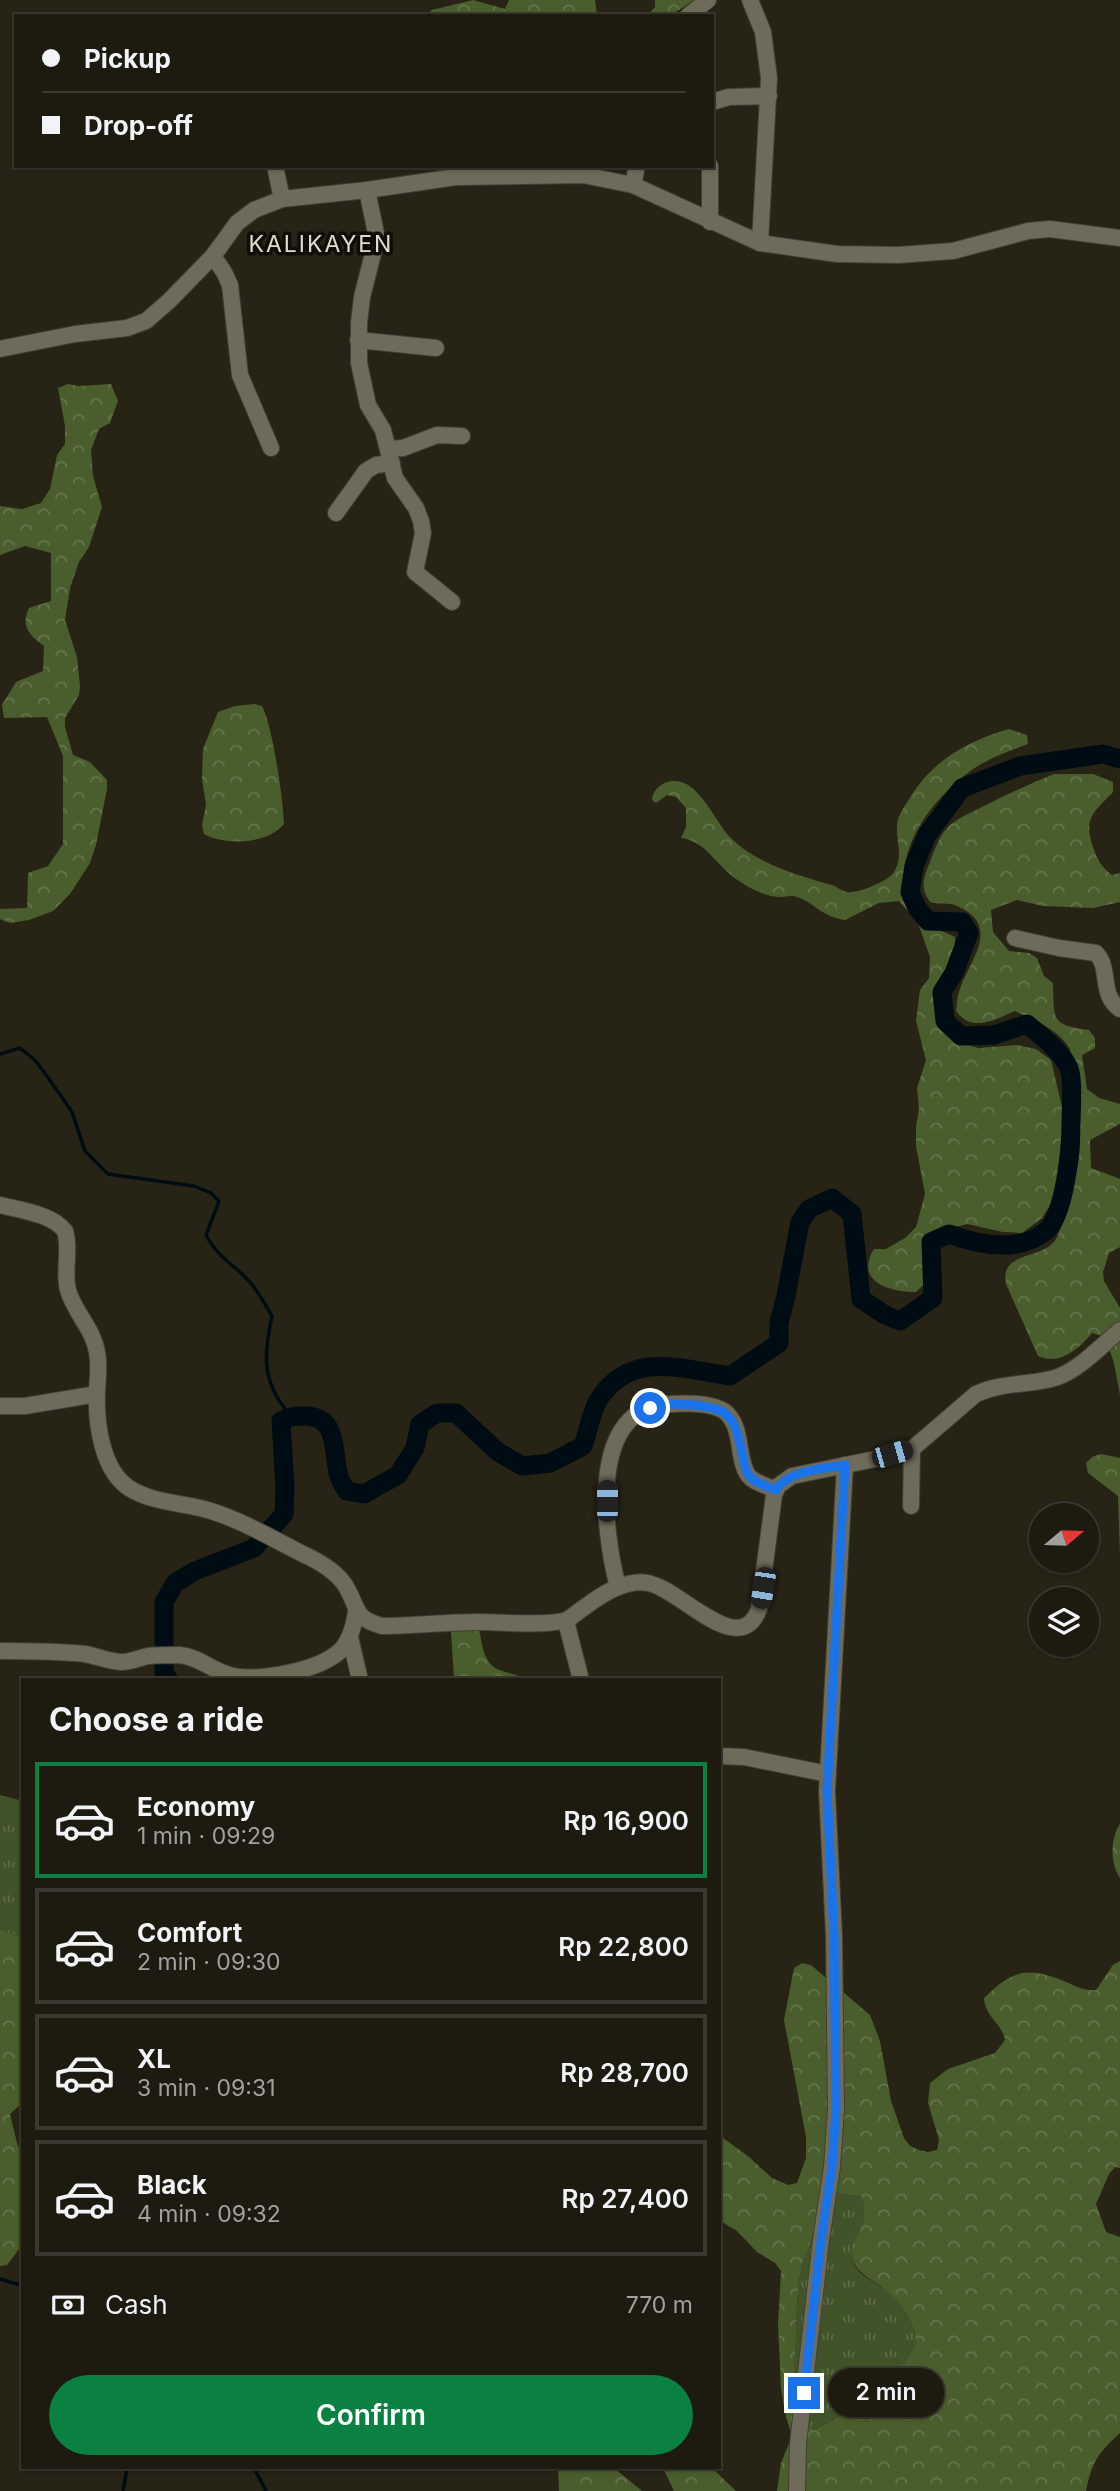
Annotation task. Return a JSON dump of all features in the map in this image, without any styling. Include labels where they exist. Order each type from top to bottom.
[{"type":"street","points":[[690,14],[708,0]]},
{"type":"street","points":[[750,0],[764,32],[769,96],[760,243]]},
{"type":"street","points":[[714,101],[729,97],[769,96]]},
{"type":"street","points":[[275,168],[282,199]]},
{"type":"street","points":[[633,186],[637,168]]},
{"type":"street","points":[[710,168],[710,222]]},
{"type":"street","points":[[0,349],[75,334],[127,328],[145,321],[157,313],[213,256],[244,216],[264,205],[282,199],[368,190],[433,172],[532,171],[583,176],[633,186],[760,243],[837,254],[898,255],[953,251],[1028,231],[1050,229],[1120,238]]},
{"type":"street","points":[[368,190],[377,238],[362,297],[358,340],[363,385],[369,405],[383,430],[399,486],[416,508],[421,521],[423,533],[415,572],[452,603]]},
{"type":"street","points":[[213,256],[230,285],[240,375],[271,448]]},
{"type":"street","points":[[358,340],[436,348]]},
{"type":"street","points":[[336,513],[366,471],[376,464],[406,447],[437,435],[462,436]]},
{"type":"street","points":[[1015,938],[1096,953],[1103,964],[1108,993],[1112,1002],[1120,1009]]},
{"type":"street","points":[[0,1205],[44,1218],[61,1226],[65,1231],[68,1290],[93,1337],[97,1354],[97,1410],[103,1445],[116,1475],[128,1487],[147,1496],[222,1515],[313,1558],[341,1579],[356,1612],[349,1637],[340,1651],[326,1659],[276,1676],[231,1676],[210,1668],[197,1658],[181,1655],[150,1656],[120,1662],[97,1656],[60,1652],[0,1651]]},
{"type":"street","points":[[356,1612],[371,1623],[382,1626],[566,1621],[592,1601],[618,1587],[647,1582],[681,1597],[710,1620],[723,1626],[733,1628],[750,1625],[759,1609],[776,1490],[783,1480],[912,1449],[976,1394],[1013,1383],[1055,1378],[1070,1371],[1120,1330]]},
{"type":"street","points":[[0,1406],[25,1406],[97,1394]]},
{"type":"street","points":[[618,1587],[607,1533],[608,1466],[617,1438],[640,1412],[661,1404],[676,1404],[714,1407],[724,1412],[734,1425],[748,1475],[776,1490]]},
{"type":"street","points":[[911,1506],[912,1449]]},
{"type":"street","points":[[797,2491],[798,2444],[832,2167],[836,2108],[834,1936],[828,1774],[845,1465]]},
{"type":"street","points":[[566,1621],[580,1678]]},
{"type":"street","points":[[349,1637],[359,1678]]},
{"type":"street","points":[[721,1756],[744,1757],[828,1774]]},
{"type":"green space","points":[[473,0],[505,9],[509,0],[595,0],[597,14],[427,14],[432,10]]},
{"type":"green space","points":[[655,0],[695,0],[672,14],[649,14],[655,7]]},
{"type":"green space","points":[[68,384],[111,384],[118,401],[110,423],[99,429],[91,450],[93,476],[102,507],[89,547],[79,562],[70,588],[65,620],[77,657],[80,686],[79,695],[65,718],[65,727],[73,755],[90,762],[107,780],[107,789],[90,863],[70,894],[53,911],[29,920],[10,923],[0,919],[0,909],[27,908],[28,873],[48,866],[63,844],[63,756],[47,717],[4,718],[2,705],[16,682],[43,671],[44,646],[28,630],[26,614],[29,608],[51,601],[51,553],[25,546],[0,555],[0,506],[22,509],[41,503],[50,489],[57,455],[65,444],[65,426],[58,388]]},
{"type":"green space","points":[[235,706],[262,706],[274,746],[284,824],[268,836],[257,839],[234,841],[213,838],[204,834],[202,825],[206,805],[202,779],[203,749],[218,712]]},
{"type":"green space","points":[[1009,729],[1027,735],[1028,744],[976,767],[954,784],[925,817],[914,836],[904,876],[908,896],[918,915],[930,925],[955,937],[954,957],[939,991],[937,1018],[940,1027],[968,1045],[978,1048],[1017,1045],[1036,1049],[1051,1060],[1065,1120],[1064,1165],[1060,1185],[1052,1202],[1042,1218],[1022,1233],[967,1224],[936,1232],[923,1245],[923,1285],[916,1292],[906,1292],[878,1283],[868,1270],[874,1249],[886,1249],[905,1238],[916,1227],[925,1194],[916,1146],[916,1127],[919,1108],[917,1088],[926,1060],[916,1021],[920,990],[929,978],[930,957],[918,923],[899,901],[879,903],[845,920],[829,916],[797,897],[775,897],[746,886],[704,849],[681,838],[686,827],[686,808],[676,797],[667,795],[656,803],[652,800],[659,786],[674,781],[684,783],[702,798],[728,835],[750,853],[790,872],[845,891],[858,891],[880,883],[894,872],[899,854],[898,819],[927,775],[964,747]]},
{"type":"green space","points":[[1054,774],[1093,774],[1113,782],[1113,792],[1092,816],[1089,829],[1100,862],[1112,875],[1120,873],[1120,902],[1093,908],[1043,906],[1017,900],[991,910],[993,932],[1009,951],[1029,953],[1037,958],[1044,976],[1053,983],[1057,1019],[1067,1026],[1089,1030],[1095,1038],[1095,1048],[1082,1055],[1087,1089],[1099,1098],[1120,1104],[1120,1124],[1090,1140],[1091,1168],[1120,1179],[1120,1247],[1109,1253],[1103,1272],[1104,1281],[1120,1308],[1120,1395],[1114,1363],[1105,1337],[1092,1333],[1075,1350],[1061,1357],[1046,1359],[1038,1356],[1006,1284],[1006,1273],[1010,1265],[1053,1243],[1073,1188],[1080,1136],[1077,1103],[1079,1088],[1070,1050],[1051,1029],[1015,1011],[984,1023],[969,1022],[962,1018],[956,1011],[959,992],[979,944],[981,934],[978,923],[971,914],[957,906],[930,902],[924,887],[935,849],[951,824],[1001,797]]},
{"type":"green space","points":[[1101,1454],[1120,1458],[1120,1555],[1118,1496],[1088,1473],[1086,1463]]},
{"type":"green space","points":[[469,1625],[479,1627],[484,1654],[491,1664],[521,1678],[454,1678],[451,1631]]},
{"type":"green space","points":[[0,1795],[21,1800],[21,1936],[0,1930]]},
{"type":"green space","points":[[1120,1824],[1120,1878],[1114,1866],[1112,1851],[1114,1836]]},
{"type":"green space","points":[[0,1930],[21,1936],[21,2104],[10,2114],[21,2153],[21,2247],[7,2265],[0,2266]]},
{"type":"green space","points":[[1120,1961],[1120,2168],[1115,2167],[1109,2174],[1096,2204],[1106,2232],[1120,2237],[1120,2433],[1097,2459],[1086,2491],[777,2491],[781,2463],[792,2436],[781,2389],[778,2325],[781,2271],[737,2231],[721,2221],[721,2136],[772,2178],[788,2185],[797,2183],[806,2158],[806,2137],[784,2020],[794,1968],[802,1963],[811,1965],[870,2015],[880,2041],[891,2101],[904,2138],[910,2146],[928,2152],[937,2150],[939,2140],[928,2103],[930,2083],[948,2069],[995,2053],[1005,2040],[1001,2029],[987,2010],[984,1998],[1003,1981],[1030,1972],[1051,1976],[1084,1989],[1096,1990],[1113,1965]],"holes":[[[834,2193],[862,2197],[864,2221],[853,2245],[853,2260],[862,2273],[896,2300],[910,2321],[916,2344],[904,2363],[887,2370],[875,2396],[814,2430],[800,2410],[795,2387],[797,2300],[803,2262]]]},
{"type":"green space","points":[[834,2193],[862,2197],[865,2221],[853,2249],[853,2260],[861,2273],[896,2300],[910,2321],[916,2344],[904,2363],[887,2371],[874,2397],[814,2430],[800,2410],[795,2387],[798,2290],[806,2253]]},
{"type":"green space","points":[[558,2469],[615,2469],[642,2491],[559,2491]]},
{"type":"green space","points":[[663,2469],[713,2469],[736,2491],[674,2491]]},
{"type":"waterway","points":[[168,1678],[164,1673],[164,1602],[175,1583],[195,1571],[254,1548],[284,1514],[281,1421],[284,1419],[306,1416],[325,1423],[333,1438],[341,1482],[347,1491],[364,1494],[398,1475],[415,1448],[420,1424],[437,1413],[456,1413],[498,1452],[522,1466],[550,1463],[583,1446],[599,1399],[612,1384],[626,1374],[642,1368],[675,1367],[730,1376],[779,1343],[779,1323],[800,1222],[809,1209],[832,1198],[852,1214],[861,1299],[885,1315],[900,1321],[933,1298],[931,1242],[949,1234],[986,1244],[1011,1245],[1035,1238],[1046,1231],[1058,1211],[1068,1164],[1072,1102],[1070,1071],[1055,1048],[1027,1024],[994,1035],[961,1036],[945,1021],[942,992],[954,973],[969,933],[962,922],[928,921],[917,908],[910,892],[914,866],[927,835],[962,788],[1020,766],[1103,754],[1120,759]]},
{"type":"waterway","points":[[0,1054],[20,1048],[36,1061],[72,1112],[85,1151],[108,1174],[194,1186],[211,1193],[219,1201],[206,1235],[220,1254],[251,1283],[272,1316],[267,1344],[267,1368],[274,1392],[290,1415]]},
{"type":"waterway","points":[[0,2279],[21,2285]]},
{"type":"waterway","points":[[123,2491],[127,2469]]},
{"type":"waterway","points":[[255,2469],[266,2491]]},
{"type":"district","name":"KALIKAYEN","points":[[321,244]]},
{"type":"route","points":[[650,1408],[661,1404],[676,1404],[714,1407],[724,1412],[734,1425],[748,1475],[776,1490],[783,1480],[792,1476],[845,1465],[827,1791],[834,1936],[836,2108],[832,2167],[804,2393]]}]
